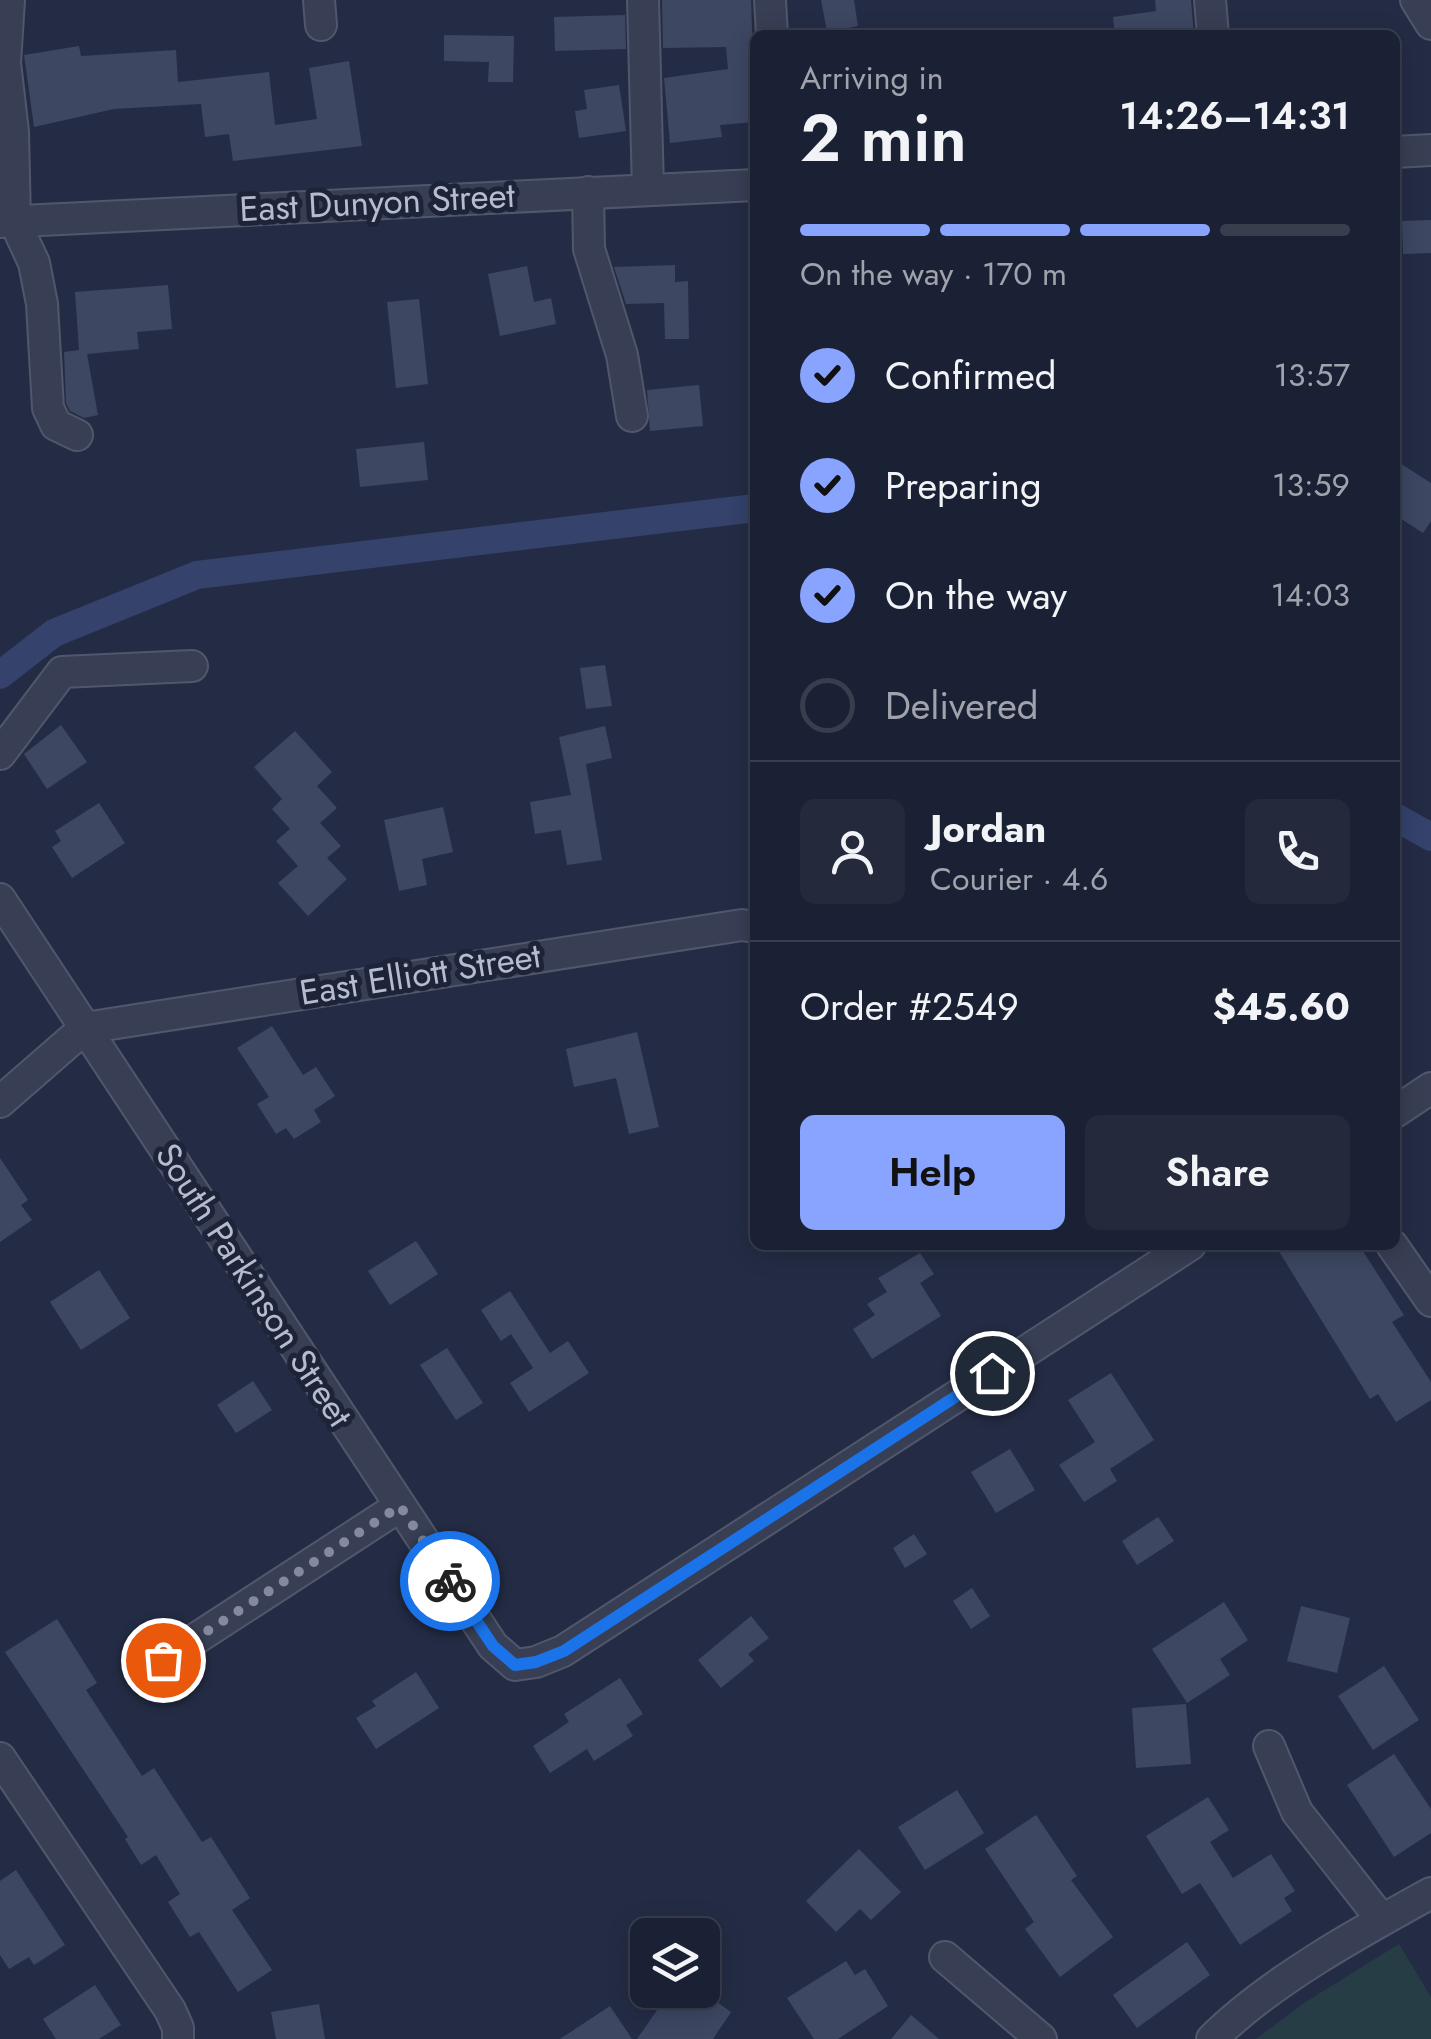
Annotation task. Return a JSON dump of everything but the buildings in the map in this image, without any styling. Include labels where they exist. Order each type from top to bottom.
[{"type":"street","points":[[8,0],[5,63],[12,132],[7,222],[34,263],[42,304],[48,408],[56,425],[77,435]]},
{"type":"street","points":[[643,0],[648,189]]},
{"type":"street","points":[[770,0],[772,30]]},
{"type":"street","points":[[1210,0],[1213,30]]},
{"type":"street","points":[[1416,0],[1431,24]]},
{"type":"street","points":[[1400,152],[1431,150]]},
{"type":"street","name":"East Dunyon Street","points":[[7,222],[750,185]]},
{"type":"street","points":[[588,192],[589,249],[622,356],[632,416]]},
{"type":"street","points":[[0,754],[62,672],[192,666]]},
{"type":"street","name":"South Parkinson Street","points":[[0,899],[493,1646],[515,1665],[564,1651],[1182,1250]]},
{"type":"street","name":"East Elliott Street","points":[[85,1028],[723,928],[750,927]]},
{"type":"street","points":[[0,1102],[85,1028]]},
{"type":"street","points":[[1400,1109],[1431,1088]]},
{"type":"street","points":[[1395,1250],[1431,1301]]},
{"type":"street","points":[[163,1660],[400,1506]]},
{"type":"street","points":[[1269,1746],[1297,1812],[1382,1920]]},
{"type":"street","points":[[0,1758],[170,2010],[178,2039]]},
{"type":"street","points":[[1212,2039],[1265,1995],[1431,1893]]},
{"type":"street","points":[[946,1957],[1041,2039]]},
{"type":"shaded area","points":[[1399,1944],[1431,1997],[1431,2039],[1256,2039],[1304,2003]]},
{"type":"waterway","points":[[0,675],[54,633],[197,575],[750,509]]},
{"type":"waterway","points":[[1400,820],[1431,837]]},
{"type":"way so far","points":[[163,1660],[400,1506],[450,1581]]},
{"type":"route","points":[[450,1581],[502,1656],[515,1665],[536,1662],[564,1651],[992,1373]]}]
